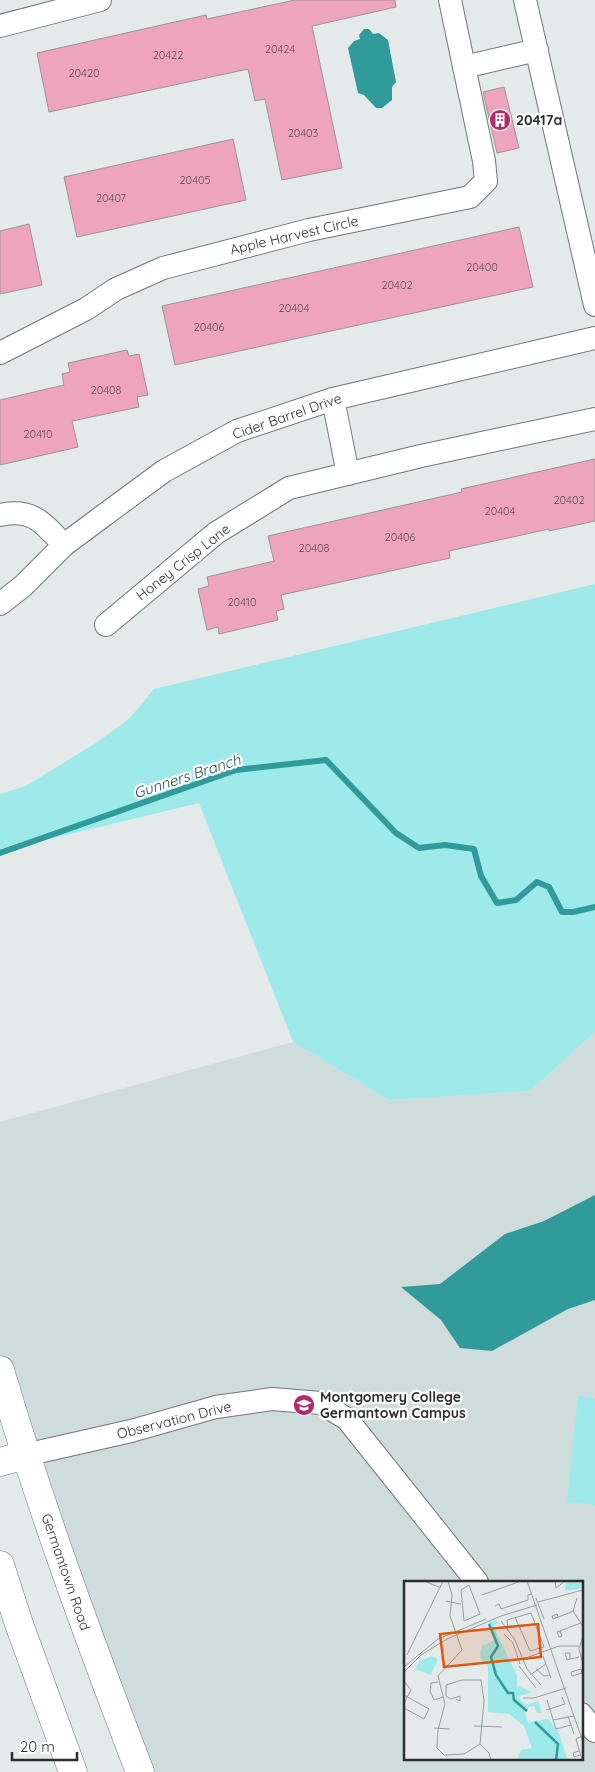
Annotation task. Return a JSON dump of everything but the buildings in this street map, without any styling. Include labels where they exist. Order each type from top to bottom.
[{"type":"main road","name":"Germantown Road","points":[[0,1370],[12,1459],[94,1652],[140,1772]]},
{"type":"main road","points":[[0,1565],[19,1624],[73,1772]]},
{"type":"street","points":[[0,26],[100,0]]},
{"type":"street","name":"Apple Harvest Circle","points":[[0,353],[86,309],[116,289],[163,268],[309,230],[470,197],[486,181],[484,161],[450,0]]},
{"type":"street","points":[[525,0],[595,305]]},
{"type":"street","points":[[464,67],[537,50]]},
{"type":"street","name":"Cider Barrel Drive","points":[[0,604],[24,586],[64,545],[164,471],[237,431],[333,399],[595,338]]},
{"type":"street","points":[[333,399],[348,474]]},
{"type":"street","name":"Honey Crisp Lane","points":[[106,625],[216,533],[289,488],[421,456],[595,419]]},
{"type":"street","points":[[0,515],[15,512],[38,518],[64,545]]},
{"type":"street","name":"Observation Drive","points":[[12,1459],[131,1431],[216,1407],[272,1400],[321,1403],[347,1419],[476,1581]]},
{"type":"street","points":[[582,1715],[595,1731]]},
{"type":"shaded area","points":[[364,29],[369,29],[373,34],[379,33],[388,40],[396,82],[392,87],[392,100],[382,108],[376,108],[364,95],[358,93],[348,48],[354,41],[360,39],[359,35]]},
{"type":"shaded area","points":[[595,584],[595,1032],[530,1091],[389,1100],[293,1042],[199,803],[0,851],[0,794],[26,786],[99,741],[130,718],[154,689]]},
{"type":"shaded area","name":"Montgomery College Germantown Campus","points":[[595,1032],[595,1772],[140,1772],[25,1455],[0,1354],[0,1122],[293,1042],[389,1100],[530,1091]]},
{"type":"shaded area","points":[[595,1195],[595,1300],[568,1309],[492,1351],[460,1348],[441,1320],[401,1287],[440,1284],[505,1234],[544,1221]]},
{"type":"shaded area","points":[[578,1396],[595,1398],[595,1505],[567,1502]]},
{"type":"waterway","name":"Gunners Branch","points":[[0,853],[236,770],[326,760],[396,833],[419,848],[445,845],[474,849],[481,876],[497,903],[516,900],[537,882],[549,887],[562,912],[573,912],[595,907]]},
{"type":"place","name":"20417a","points":[[500,120]]},
{"type":"place","name":"Montgomery College Germantown Campus","points":[[304,1405]]}]
